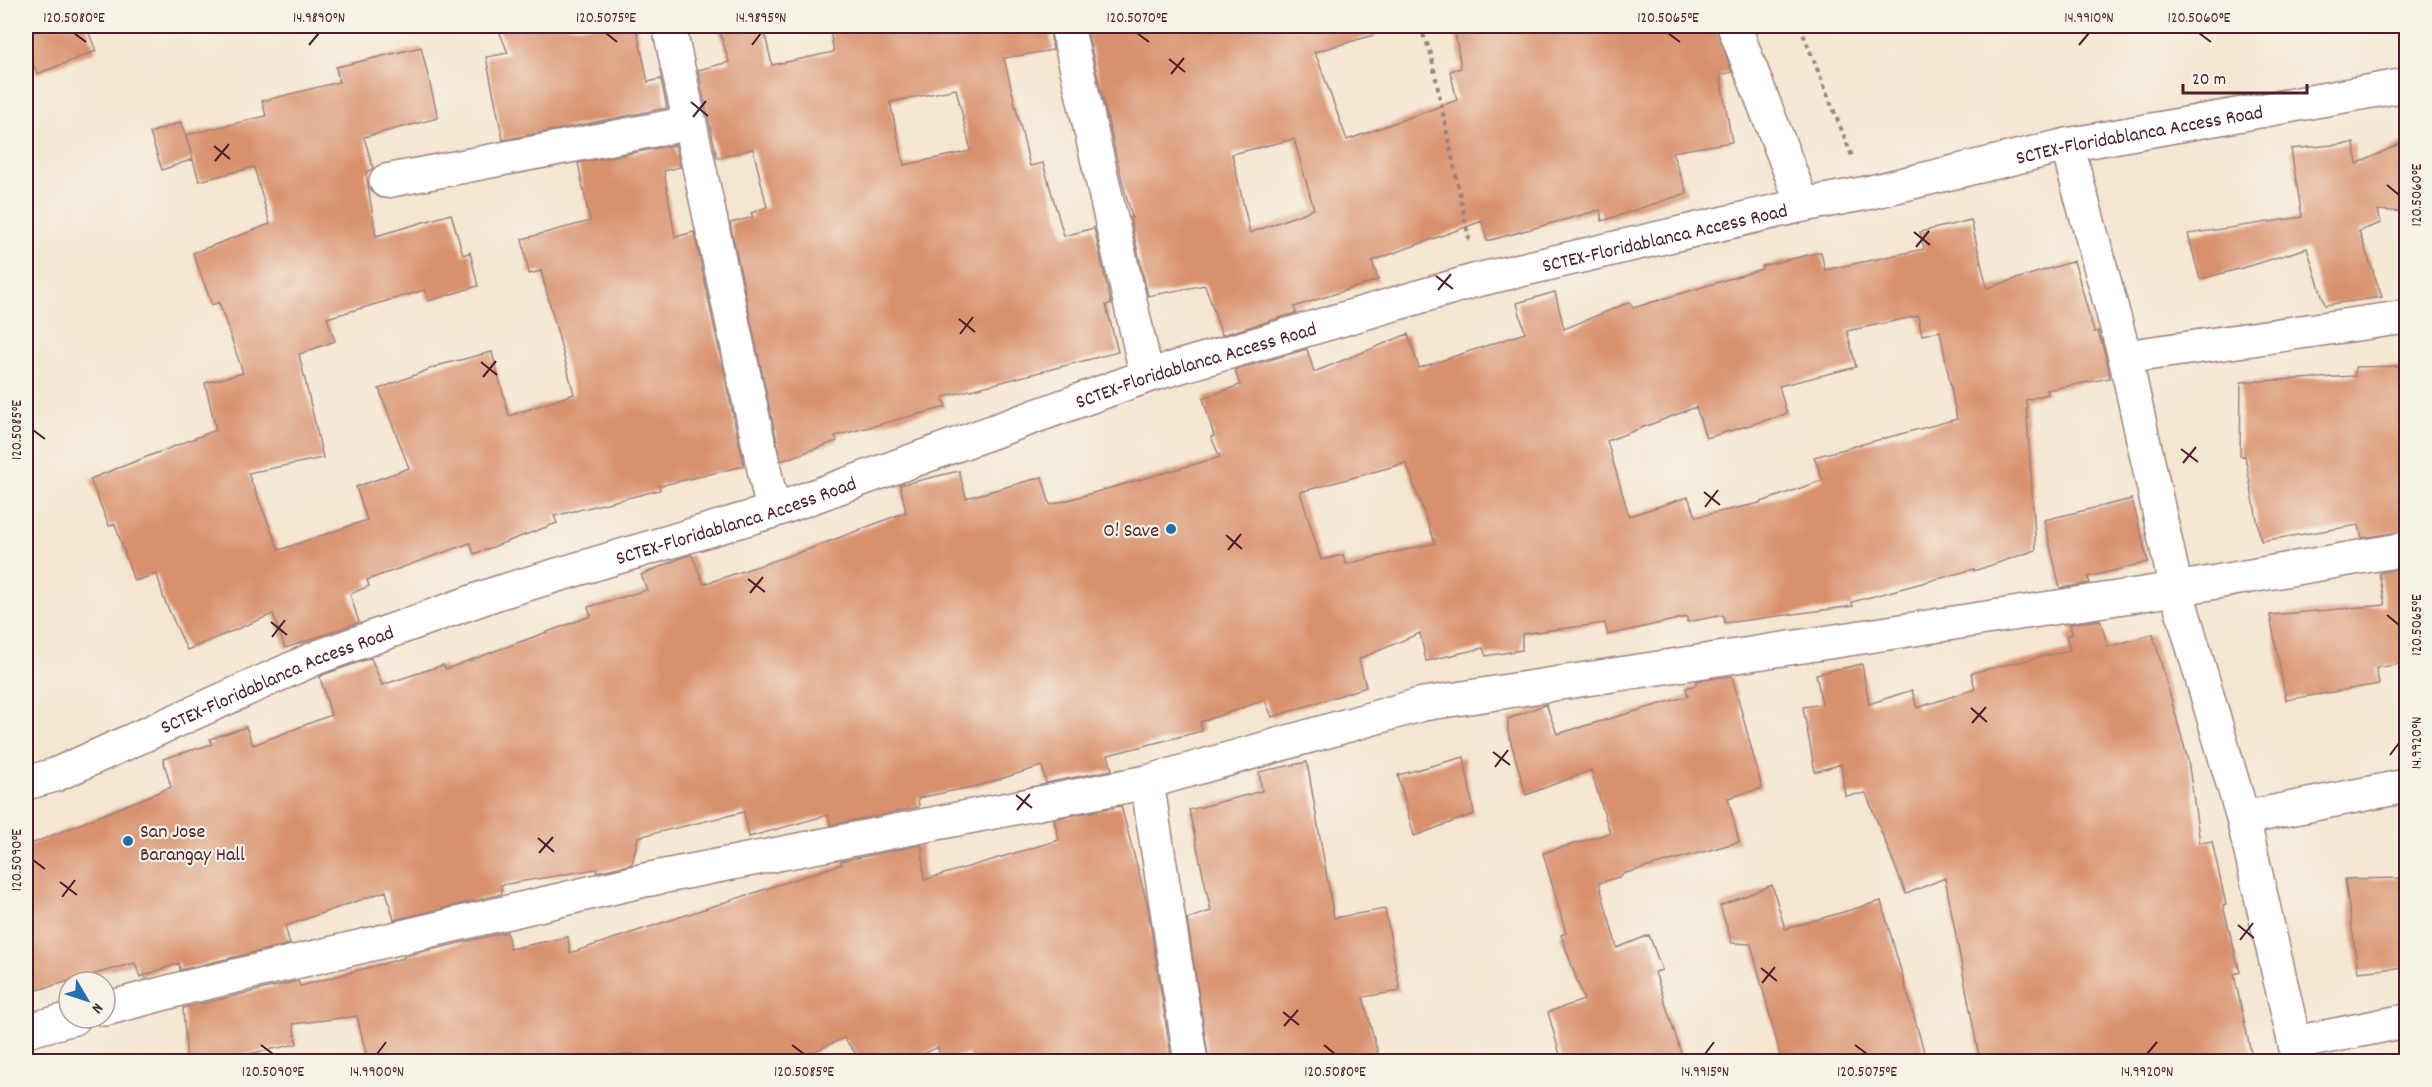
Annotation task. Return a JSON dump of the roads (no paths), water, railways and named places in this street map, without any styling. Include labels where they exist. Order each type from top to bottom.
[{"type":"street","points":[[669,26],[773,511]]},
{"type":"street","points":[[1067,26],[1147,376]]},
{"type":"street","points":[[1734,26],[1803,205]]},
{"type":"street","name":"SCTEX-Floridablanca Access Road","points":[[26,783],[55,775],[318,657],[497,593],[773,511],[1147,376],[1477,280],[1803,205],[1867,193],[2067,145],[2406,85]]},
{"type":"street","points":[[386,181],[690,123]]},
{"type":"street","points":[[2067,145],[2125,357],[2176,589],[2243,818],[2297,1052],[2406,1021]]},
{"type":"street","points":[[2125,357],[2406,317]]},
{"type":"street","points":[[117,1006],[645,880],[1148,782],[1424,704],[2176,589],[2406,549]]},
{"type":"street","points":[[1148,782],[1191,1062]]},
{"type":"street","points":[[2243,818],[2406,786]]},
{"type":"street","points":[[26,1031],[57,1023]]},
{"type":"place","name":"O! Save","points":[[1171,529]]},
{"type":"place","name":"San Jose Barangay Hall","points":[[128,841]]}]
